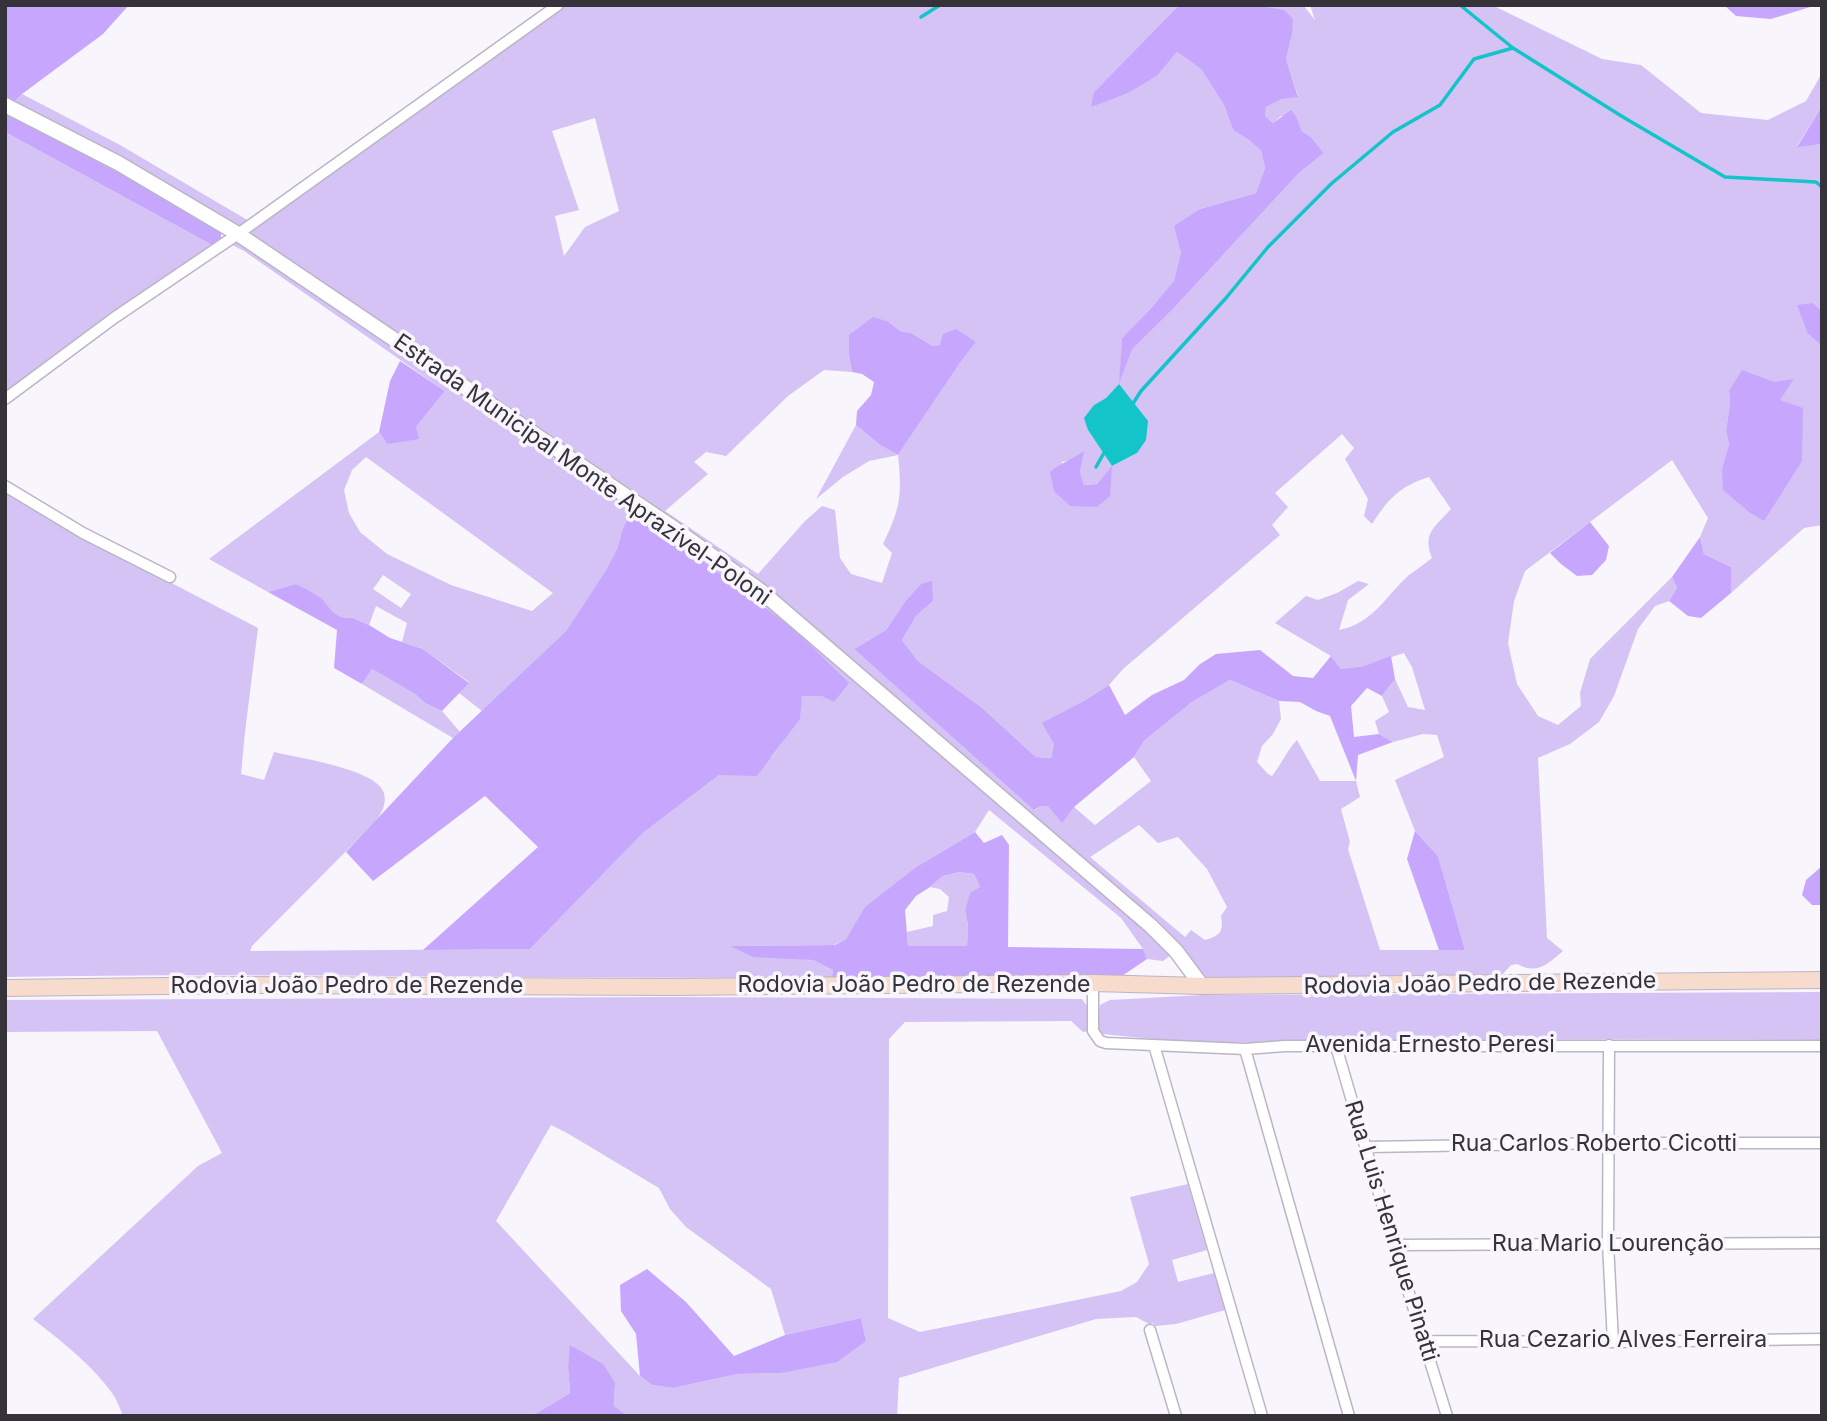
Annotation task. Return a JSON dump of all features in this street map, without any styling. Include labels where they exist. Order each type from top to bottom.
[{"type":"main road","name":"Rodovia João Pedro de Rezende","points":[[5,988],[244,985],[685,987],[1093,983],[1202,986],[1822,980]]},
{"type":"street","points":[[5,399],[114,318],[238,234],[558,5]]},
{"type":"street","name":"Estrada Municipal Monte Aprazível-Poloni","points":[[5,104],[118,163],[238,234],[669,525],[762,592],[1151,926],[1176,951],[1202,986]]},
{"type":"street","points":[[5,485],[83,533],[170,577]]},
{"type":"street","name":"Avenida Ernesto Peresi","points":[[1093,983],[1093,1031],[1100,1041],[1106,1043],[1245,1049],[1285,1046],[1822,1046]]},
{"type":"street","points":[[1154,1045],[1262,1416]]},
{"type":"street","points":[[1608,1045],[1608,1244],[1613,1342]]},
{"type":"street","name":"Rua Luis Henrique Pinatti","points":[[1336,1046],[1447,1416]]},
{"type":"street","points":[[1245,1049],[1349,1416]]},
{"type":"street","name":"Rua Carlos Roberto Cicotti","points":[[1367,1147],[1822,1143]]},
{"type":"street","name":"Rua Mario Lourenção","points":[[1394,1245],[1822,1243]]},
{"type":"street","points":[[1150,1330],[1176,1416]]},
{"type":"street","name":"Rua Cezario Alves Ferreira","points":[[1424,1340],[1613,1342],[1822,1339]]},
{"type":"shaded area","points":[[5,5],[129,5],[103,34],[13,103],[5,99]]},
{"type":"shaded area","points":[[567,5],[1179,5],[1094,92],[1158,75],[1177,52],[1201,69],[1224,105],[1233,130],[1261,151],[1265,168],[1256,193],[1200,209],[1181,252],[1174,282],[1122,338],[1120,381],[1131,349],[1172,310],[1299,173],[1324,153],[1311,137],[1302,131],[1297,118],[1281,116],[1273,123],[1265,116],[1266,107],[1282,99],[1298,96],[1286,59],[1292,35],[1266,5],[1303,5],[1315,20],[1310,5],[1492,5],[1602,59],[1641,65],[1701,113],[1768,120],[1806,101],[1822,73],[1822,106],[1797,146],[1822,144],[1822,311],[1813,303],[1808,334],[1822,346],[1822,525],[1804,528],[1731,593],[1731,567],[1704,554],[1700,537],[1708,518],[1672,460],[1525,571],[1514,601],[1508,643],[1517,684],[1538,716],[1558,725],[1581,706],[1580,693],[1590,659],[1672,577],[1677,588],[1669,601],[1655,606],[1638,629],[1614,696],[1599,722],[1570,744],[1538,758],[1547,938],[1563,951],[1552,960],[1537,968],[1511,965],[1501,976],[1210,980],[1180,949],[764,589],[251,237],[250,233],[256,226]],"holes":[[[595,118],[619,211],[585,227],[564,256],[555,216],[579,210],[552,131]],[[889,322],[900,331],[911,333],[933,346],[976,342],[898,455],[897,510],[883,544],[892,553],[882,583],[851,574],[840,558],[835,510],[822,506],[758,574],[665,511],[708,474],[694,462],[706,452],[726,456],[788,396],[824,370],[852,372],[849,355]],[[1793,380],[1779,400],[1773,505],[1764,521],[1722,468],[1729,444],[1726,431],[1729,391]],[[1119,384],[1137,453],[1112,466],[1088,430],[1094,405],[1106,398]],[[1342,434],[1354,448],[1345,459],[1368,499],[1364,516],[1372,524],[1396,495],[1429,477],[1451,509],[1429,536],[1432,558],[1409,575],[1361,622],[1339,630],[1348,600],[1369,584],[1358,581],[1318,600],[1306,596],[1275,623],[1331,656],[1341,669],[1364,666],[1404,653],[1412,667],[1425,710],[1408,707],[1395,679],[1382,696],[1389,712],[1375,721],[1379,734],[1393,742],[1423,734],[1437,735],[1444,757],[1395,780],[1415,831],[1438,856],[1465,950],[1380,950],[1348,849],[1350,842],[1341,809],[1360,797],[1356,781],[1320,781],[1297,740],[1272,776],[1257,762],[1262,746],[1281,719],[1279,701],[1230,680],[1192,702],[1144,741],[1134,757],[1151,781],[1095,825],[1074,807],[1041,806],[1035,810],[854,649],[886,630],[906,600],[921,584],[933,601],[916,616],[902,640],[918,661],[981,707],[1036,757],[1051,758],[1054,744],[1082,702],[1109,685],[1123,669],[1280,535],[1272,525],[1288,507],[1275,493]],[[1071,460],[1080,471],[1084,485],[1097,484],[1112,467],[1097,506],[1061,462]],[[1139,825],[1158,843],[1178,837],[1207,869],[1227,907],[1221,916],[1222,926],[1217,935],[1205,940],[1191,930],[1185,937],[1090,857]]]},
{"type":"shaded area","points":[[1179,5],[1266,5],[1284,10],[1293,19],[1286,59],[1298,97],[1282,99],[1266,107],[1265,116],[1273,123],[1291,110],[1302,131],[1311,137],[1324,153],[1299,173],[1172,310],[1132,349],[1119,384],[1122,338],[1174,281],[1181,252],[1174,226],[1200,209],[1256,193],[1265,168],[1261,151],[1233,130],[1224,105],[1201,69],[1177,52],[1158,75],[1128,93],[1091,107],[1094,92]]},
{"type":"shaded area","points":[[1724,5],[1817,5],[1771,19],[1736,16]]},
{"type":"shaded area","points":[[22,94],[120,145],[249,221],[240,229],[13,103]]},
{"type":"shaded area","points":[[1822,106],[1822,144],[1797,147]]},
{"type":"shaded area","points":[[5,109],[115,167],[221,230],[221,238],[212,245],[5,132]]},
{"type":"shaded area","points":[[5,132],[212,245],[109,314],[5,393]]},
{"type":"shaded area","points":[[237,239],[761,595],[1148,928],[1172,954],[1163,961],[1147,959],[1121,918],[989,810],[975,832],[916,867],[866,907],[846,939],[834,945],[732,946],[813,960],[833,970],[832,977],[5,977],[5,490],[81,536],[258,628],[241,774],[264,780],[274,752],[352,771],[367,777],[384,793],[384,805],[374,823],[250,951],[530,949],[643,833],[719,775],[772,757],[799,719],[802,696],[822,696],[794,629],[632,511],[606,570],[566,631],[482,711],[459,693],[469,682],[423,649],[402,642],[407,623],[376,606],[369,625],[353,618],[341,617],[321,599],[295,584],[268,592],[209,559],[379,432],[387,444],[416,427],[445,391],[244,251],[228,243]],"holes":[[[366,457],[553,593],[532,611],[451,585],[387,554],[360,532],[349,513],[344,490],[352,470]],[[383,575],[411,594],[401,608],[373,589]]]},
{"type":"shaded area","points":[[1813,303],[1822,311],[1822,346],[1808,334],[1797,305]]},
{"type":"shaded area","points":[[873,317],[889,322],[900,331],[911,333],[933,346],[940,345],[943,334],[956,329],[976,342],[898,455],[880,445],[856,425],[857,411],[871,395],[874,382],[862,374],[852,372],[849,335]]},
{"type":"shaded area","points":[[400,361],[445,391],[416,427],[419,439],[387,444],[379,432],[390,381]]},
{"type":"shaded area","points":[[1742,370],[1774,382],[1794,379],[1780,400],[1803,408],[1802,461],[1764,521],[1723,490],[1722,468],[1729,444],[1726,431],[1729,391]]},
{"type":"shaded area","points":[[856,425],[880,445],[898,455],[869,461],[843,477],[816,499]]},
{"type":"shaded area","points":[[1084,451],[1080,471],[1084,485],[1097,484],[1112,466],[1110,496],[1097,507],[1070,506],[1054,491],[1050,472]]},
{"type":"shaded area","points":[[632,511],[794,629],[849,683],[834,702],[822,696],[802,696],[800,719],[757,776],[719,775],[643,833],[530,949],[423,950],[538,847],[485,796],[373,881],[346,852],[453,738],[566,631],[606,570]]},
{"type":"shaded area","points":[[1590,522],[1609,546],[1606,560],[1592,575],[1577,576],[1550,553]]},
{"type":"shaded area","points":[[1700,537],[1704,554],[1731,567],[1731,593],[1701,618],[1688,616],[1669,601],[1677,588],[1672,577]]},
{"type":"shaded area","points":[[932,581],[933,601],[916,616],[902,640],[918,661],[981,707],[1036,757],[1051,758],[1054,744],[1042,723],[1109,685],[1125,715],[1152,695],[1184,680],[1200,664],[1216,654],[1260,650],[1293,676],[1313,678],[1331,656],[1341,669],[1364,666],[1391,656],[1395,679],[1382,696],[1367,688],[1351,706],[1354,737],[1379,734],[1393,742],[1358,755],[1356,781],[1330,716],[1300,702],[1279,701],[1230,680],[1192,702],[1144,741],[1134,757],[1074,807],[1062,823],[1049,807],[1041,806],[1034,810],[854,649],[886,630],[906,600],[921,584]]},
{"type":"shaded area","points":[[295,584],[321,598],[341,617],[353,618],[390,638],[423,649],[469,683],[442,711],[372,669],[362,684],[334,668],[337,630],[268,592]]},
{"type":"shaded area","points":[[372,669],[442,711],[460,732],[453,738],[362,684]]},
{"type":"shaded area","points":[[1415,831],[1438,856],[1465,950],[1439,950],[1407,859]]},
{"type":"shaded area","points":[[975,832],[984,843],[1002,835],[1009,845],[1008,947],[1143,949],[1147,959],[1122,976],[832,977],[833,970],[813,960],[753,957],[730,946],[835,945],[846,939],[865,907],[916,867]],"holes":[[[960,872],[974,874],[980,887],[970,893],[965,911],[968,925],[967,946],[908,946],[905,910],[916,896],[943,876]]]},
{"type":"shaded area","points":[[1822,866],[1822,905],[1812,905],[1802,895],[1806,880]]},
{"type":"shaded area","points":[[960,872],[974,874],[980,887],[965,911],[968,925],[967,946],[908,946],[907,932],[933,926],[933,915],[947,911],[949,897],[940,889],[930,887],[943,876]]},
{"type":"shaded area","points":[[1822,992],[1822,1040],[1187,1041],[1103,1034],[1098,1028],[1097,1020],[1100,1005],[1110,1000],[1202,995]]},
{"type":"shaded area","points":[[671,997],[1082,999],[1087,1006],[1090,1031],[1083,1032],[1071,1021],[905,1022],[889,1039],[888,1318],[920,1332],[1121,1291],[1137,1282],[1149,1264],[1130,1197],[1188,1184],[1207,1250],[1172,1260],[1178,1282],[1214,1273],[1225,1310],[1176,1324],[1155,1326],[1136,1317],[1096,1319],[899,1378],[897,1416],[628,1416],[614,1406],[615,1383],[571,1345],[568,1367],[570,1393],[532,1416],[123,1416],[114,1396],[97,1375],[33,1319],[198,1166],[222,1153],[157,1031],[5,1032],[5,1000]],"holes":[[[551,1125],[659,1188],[670,1209],[686,1227],[771,1289],[785,1335],[861,1318],[866,1341],[781,1373],[738,1374],[673,1388],[652,1385],[640,1376],[496,1221]]]},
{"type":"shaded area","points":[[647,1269],[686,1302],[734,1356],[785,1335],[861,1318],[866,1341],[837,1362],[781,1373],[738,1374],[673,1388],[652,1385],[640,1376],[636,1334],[621,1311],[620,1285]]},
{"type":"shaded area","points":[[570,1345],[603,1364],[615,1383],[614,1406],[628,1416],[532,1416],[570,1393]]},
{"type":"water","points":[[1119,384],[1148,421],[1146,440],[1137,453],[1112,466],[1088,430],[1084,418],[1094,405],[1106,398]]},
{"type":"waterway","points":[[921,17],[940,5]]},
{"type":"waterway","points":[[1460,5],[1513,48],[1725,177],[1816,182],[1822,187]]},
{"type":"waterway","points":[[1132,405],[1141,391],[1226,298],[1268,247],[1331,184],[1393,132],[1440,105],[1474,59],[1513,48]]},
{"type":"waterway","points":[[1096,467],[1105,451]]}]
